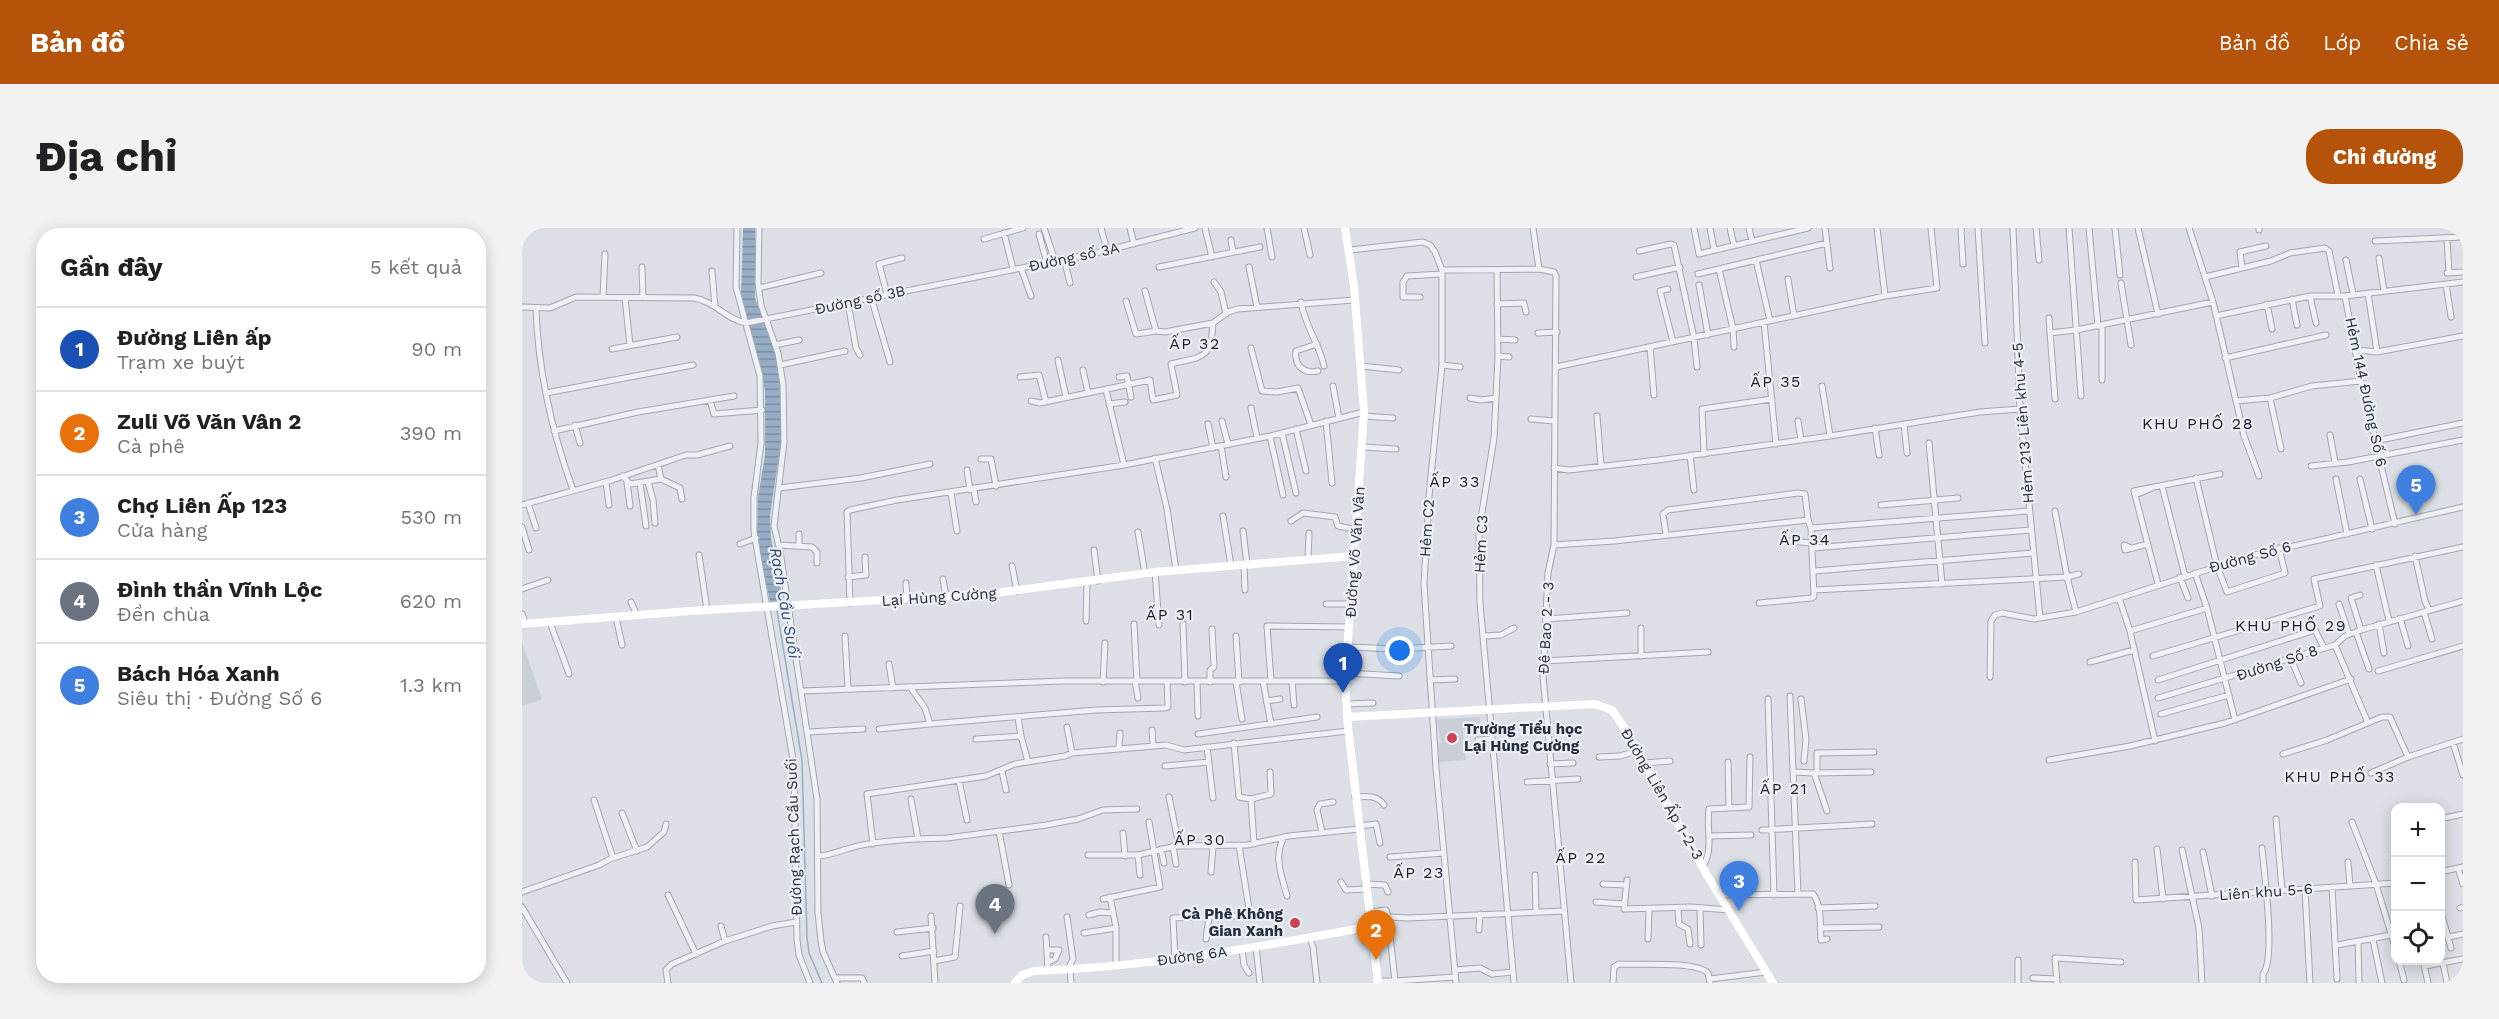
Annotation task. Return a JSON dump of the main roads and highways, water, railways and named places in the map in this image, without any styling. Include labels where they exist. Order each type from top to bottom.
[{"type":"water","points":[[743,228],[755,228],[755,298],[775,353],[781,385],[782,435],[770,516],[771,538],[783,601],[770,602],[757,538],[758,497],[765,456],[765,391],[761,367],[741,299]]},
{"type":"waterway","name":"Rạch Cầu Suối","points":[[777,611],[802,760],[807,937],[809,953],[822,983]]},
{"type":"place","name":"Bách Hóa Xanh","points":[[2416,515]]},
{"type":"place","name":"Đường Liên ấp","points":[[1343,693]]},
{"type":"place","name":"Trường Tiểu học Lại Hùng Cường","points":[[1452,738]]},
{"type":"place","name":"Chợ Liên Ấp 123","points":[[1739,911]]},
{"type":"place","name":"Cà Phê Không Gian Xanh","points":[[1295,923]]},
{"type":"place","name":"Đình thần Vĩnh Lộc","points":[[995,934]]},
{"type":"place","name":"Zuli Võ Văn Vân 2","points":[[1376,960]]},
{"type":"district","name":"ẤP 32","points":[[1195,343]]},
{"type":"district","name":"ẤP 35","points":[[1776,381]]},
{"type":"district","name":"KHU PHỐ 28","points":[[2198,423]]},
{"type":"district","name":"ẤP 33","points":[[1455,481]]},
{"type":"district","name":"ẤP 34","points":[[1805,539]]},
{"type":"district","name":"ẤP 31","points":[[1170,614]]},
{"type":"district","name":"KHU PHỐ 29","points":[[2291,625]]},
{"type":"district","name":"KHU PHỐ 33","points":[[2340,776]]},
{"type":"district","name":"ẤP 21","points":[[1784,788]]},
{"type":"district","name":"ẤP 30","points":[[1200,839]]},
{"type":"district","name":"ẤP 22","points":[[1581,857]]},
{"type":"district","name":"ẤP 23","points":[[1419,872]]}]
